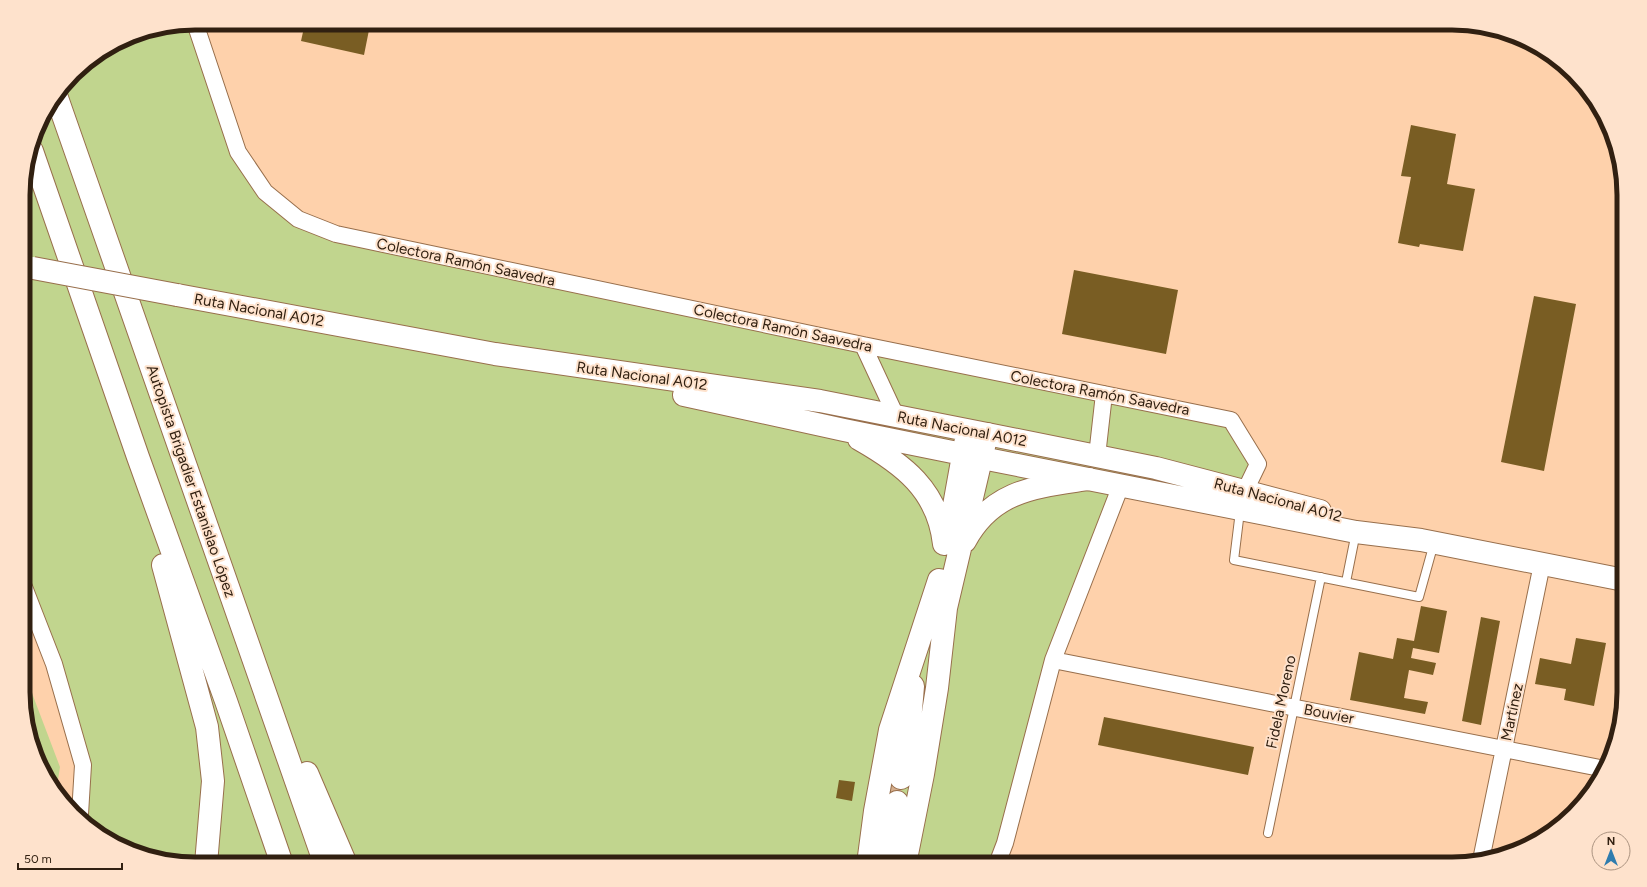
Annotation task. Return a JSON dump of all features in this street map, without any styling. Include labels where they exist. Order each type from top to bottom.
[{"type":"main road","name":"Autopista Brigadier Estanislao López","points":[[59,103],[323,857]]},
{"type":"main road","points":[[34,158],[138,457],[226,702],[280,857]]},
{"type":"main road","name":"Ruta Nacional A012","points":[[30,267],[495,354],[844,430],[1088,479],[1121,485],[1243,500],[1357,527],[1617,579]]},
{"type":"main road","name":"Ruta Nacional A012","points":[[495,354],[820,401],[1156,468],[1243,500]]},
{"type":"main road","points":[[844,430],[884,453],[912,475],[932,500],[943,536],[952,554]]},
{"type":"main road","points":[[907,857],[924,774],[937,688],[952,554],[977,432]]},
{"type":"main road","points":[[138,457],[155,539],[206,727],[213,781],[207,857]]},
{"type":"main road","points":[[869,857],[875,811],[890,730],[952,554],[972,527],[989,510],[1009,496],[1047,485],[1088,479]]},
{"type":"main road","points":[[916,655],[902,778],[921,734],[937,688]]},
{"type":"main road","points":[[918,857],[934,774],[938,739],[937,688]]},
{"type":"main road","points":[[265,692],[282,714],[343,857]]},
{"type":"main road","points":[[877,857],[897,802]]},
{"type":"main road","points":[[884,857],[890,838],[897,802]]},
{"type":"main road","points":[[895,857],[897,802]]},
{"type":"street","name":"Colectora Ramón Saavedra","points":[[198,30],[238,152],[265,192],[298,219],[336,234],[863,345],[1231,420],[1258,464],[1243,500]]},
{"type":"street","points":[[863,345],[896,416]]},
{"type":"street","points":[[1097,456],[1104,394]]},
{"type":"street","points":[[1000,857],[1005,843],[1053,660],[1121,485]]},
{"type":"street","name":"Martínez","points":[[1482,854],[1542,564]]},
{"type":"street","points":[[30,602],[54,664],[83,765],[80,811]]},
{"type":"street","name":"Bouvier","points":[[1053,660],[1598,768]]},
{"type":"lane","points":[[1243,500],[1234,560],[1419,597],[1427,541]]},
{"type":"lane","points":[[1346,582],[1357,527]]},
{"type":"lane","name":"Fidela Moreno","points":[[1268,833],[1321,577]]},
{"type":"green space","points":[[197,30],[238,152],[298,219],[1231,420],[1258,464],[1245,491],[1120,486],[1053,660],[999,857],[174,856],[142,848],[122,840],[95,823],[80,811],[83,765],[30,605],[31,174],[39,142],[47,122],[64,95],[78,78],[95,64],[122,47],[163,33]]},
{"type":"green space","points":[[30,688],[60,767],[58,782],[47,765],[39,745],[31,713]]},
{"type":"building","points":[[303,30],[369,30],[364,55],[301,41]]},
{"type":"building","points":[[1411,125],[1456,134],[1447,184],[1475,189],[1463,251],[1420,244],[1419,247],[1398,243],[1411,177],[1401,176]]},
{"type":"building","points":[[1074,270],[1178,290],[1166,354],[1062,334]]},
{"type":"building","points":[[1534,296],[1576,304],[1544,471],[1501,462]]},
{"type":"building","points":[[1421,606],[1447,611],[1439,653],[1413,648],[1411,658],[1436,663],[1433,675],[1409,670],[1404,698],[1428,702],[1425,714],[1350,700],[1359,652],[1393,659],[1397,638],[1414,641]]},
{"type":"building","points":[[1481,617],[1500,621],[1481,725],[1462,721]]},
{"type":"building","points":[[1576,638],[1606,643],[1594,706],[1564,700],[1566,689],[1535,684],[1540,658],[1571,664]]},
{"type":"building","points":[[1104,717],[1254,747],[1248,775],[1098,745]]},
{"type":"building","points":[[839,780],[855,782],[852,801],[836,798]]},
{"type":"tunnel","points":[[888,801],[893,777]]}]
